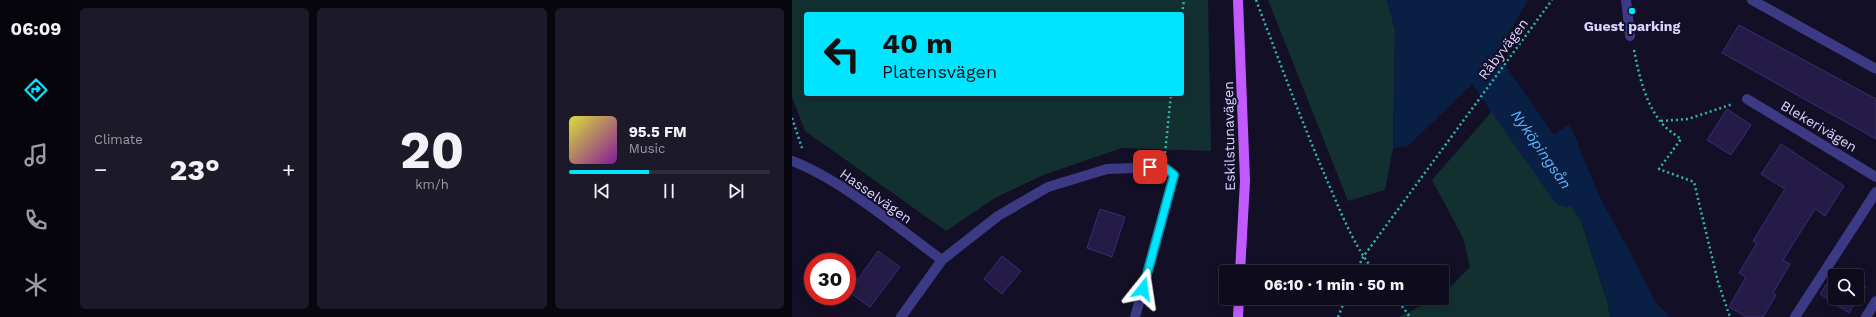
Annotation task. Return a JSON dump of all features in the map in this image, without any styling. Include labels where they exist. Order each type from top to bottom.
[{"type":"main road","name":"Eskilstunavägen","points":[[1238,0],[1245,181],[1240,265]]},
{"type":"main road","points":[[1238,317],[1239,305]]},
{"type":"street","points":[[1626,0],[1630,36]]},
{"type":"street","points":[[1752,0],[1876,68]]},
{"type":"street","name":"Blekerivägen","points":[[1747,99],[1876,177]]},
{"type":"street","name":"Hasselvägen","points":[[792,161],[805,166],[843,188],[942,260]]},
{"type":"street","points":[[901,317],[942,260],[998,216],[1048,187],[1107,169],[1164,167],[1174,175],[1135,317]]},
{"type":"street","points":[[1795,317],[1876,192]]},
{"type":"street","points":[[1866,317],[1876,301]]},
{"type":"path","points":[[1182,12],[1184,0]]},
{"type":"path","points":[[1256,0],[1309,139],[1362,257],[1369,265]]},
{"type":"path","name":"Råbyvägen","points":[[1359,265],[1362,257],[1552,0]]},
{"type":"path","points":[[1630,36],[1640,82],[1660,121],[1681,140],[1658,169],[1694,182],[1718,282],[1730,317]]},
{"type":"path","points":[[1164,167],[1171,96]]},
{"type":"path","points":[[1660,121],[1688,119],[1747,99]]},
{"type":"path","points":[[792,118],[802,144],[805,166]]},
{"type":"path","points":[[1338,317],[1343,305]]},
{"type":"path","points":[[1401,305],[1410,317]]},
{"type":"green space","points":[[792,0],[1208,0],[1211,151],[1122,148],[1043,175],[995,198],[946,231],[805,131],[792,97]]},
{"type":"green space","points":[[1268,0],[1387,0],[1395,30],[1393,148],[1385,190],[1348,201]]},
{"type":"green space","points":[[1493,110],[1534,147],[1581,221],[1608,304],[1610,317],[1399,317],[1423,305],[1449,305],[1449,288],[1470,267],[1463,238],[1432,180]]},
{"type":"water","points":[[1387,0],[1528,0],[1486,71],[1408,146],[1393,148],[1395,30]]},
{"type":"water","points":[[1570,124],[1599,196],[1655,301],[1670,317],[1610,317],[1608,304],[1581,221],[1534,147]]},
{"type":"building","points":[[1739,25],[1876,99],[1876,139],[1722,53]]},
{"type":"building","points":[[1727,109],[1751,125],[1731,155],[1707,140]]},
{"type":"building","points":[[1781,144],[1844,186],[1825,216],[1815,209],[1783,260],[1790,264],[1773,293],[1776,295],[1763,317],[1746,317],[1729,307],[1746,277],[1739,273],[1757,243],[1753,241],[1785,189],[1761,174]]},
{"type":"building","points":[[1100,209],[1125,217],[1112,257],[1087,248]]},
{"type":"building","points":[[878,251],[900,267],[870,307],[856,297],[856,282]]},
{"type":"building","points":[[1002,256],[1021,271],[1002,294],[984,279]]},
{"type":"building","points":[[1828,282],[1828,299],[1820,294]]},
{"type":"building","points":[[1837,305],[1854,305],[1849,313]]},
{"type":"waterway","name":"Nyköpingsån","points":[[1417,0],[1417,21],[1486,71],[1568,188]]},
{"type":"place","name":"Guest parking","points":[[1632,11]]},
{"type":"route","points":[[1143,289],[1174,175],[1164,167],[1150,167]]}]
